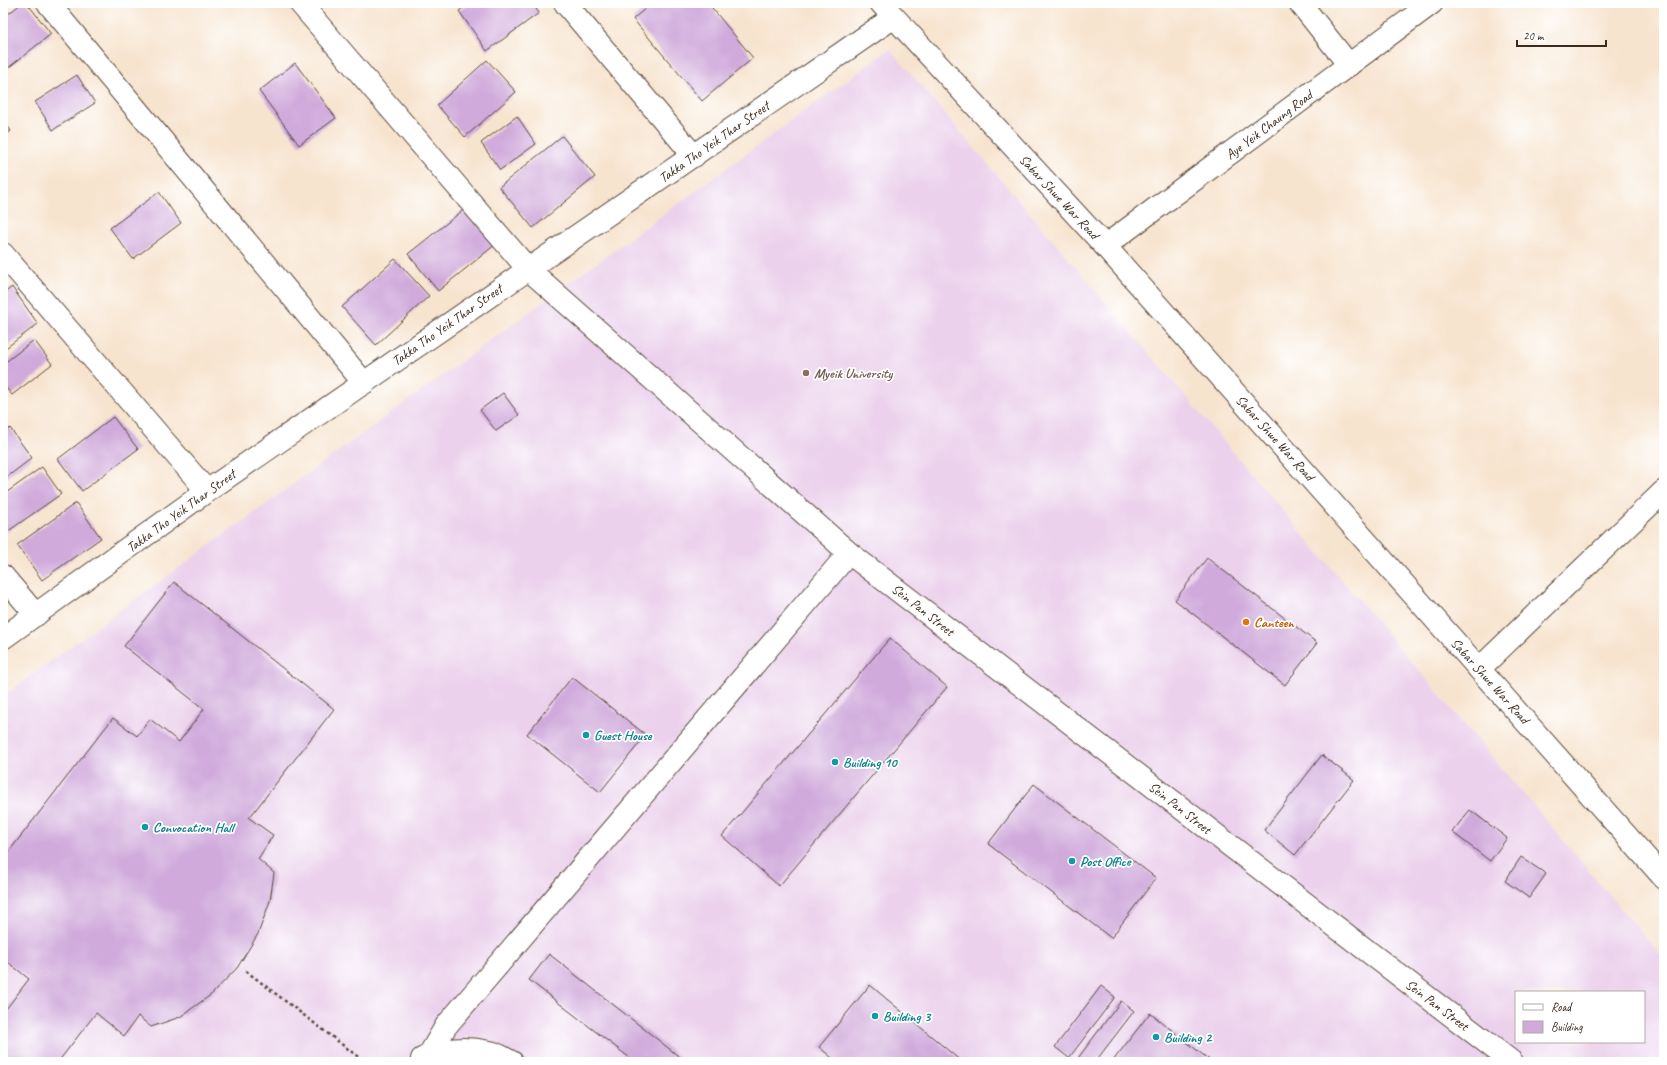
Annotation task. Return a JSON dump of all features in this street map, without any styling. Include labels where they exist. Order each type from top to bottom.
[{"type":"street","points":[[48,3],[364,383]]},
{"type":"street","name":"Sein Pan Street","points":[[300,3],[528,269],[849,553],[1512,1062]]},
{"type":"street","points":[[565,3],[694,156]]},
{"type":"street","points":[[1300,3],[1349,65]]},
{"type":"street","name":"Aye Yeik Chaung Road","points":[[1105,246],[1432,3]]},
{"type":"street","name":"Takka Tho Yeik Thar Street","points":[[3,638],[207,491],[694,156],[887,10]]},
{"type":"street","name":"Sabar Shwe War Road","points":[[887,10],[1105,246],[1664,878]]},
{"type":"street","points":[[3,254],[207,491]]},
{"type":"street","points":[[1479,669],[1664,491]]},
{"type":"street","points":[[423,1059],[446,1026],[849,553]]},
{"type":"street","points":[[3,576],[36,615]]},
{"type":"street","points":[[423,1059],[460,1049],[490,1052],[512,1062]]},
{"type":"path","points":[[246,971],[365,1062]]},
{"type":"shaded area","name":"Myeik University","points":[[890,49],[1664,959],[1664,1062],[3,1062],[3,696]]},
{"type":"building","points":[[22,3],[27,3],[51,34],[3,72],[3,18]]},
{"type":"building","points":[[470,3],[532,3],[539,13],[487,51],[459,11]]},
{"type":"building","points":[[652,3],[708,3],[753,58],[702,101],[633,19]]},
{"type":"building","points":[[487,60],[516,92],[465,137],[437,105]]},
{"type":"building","points":[[295,63],[336,118],[299,145],[259,91]]},
{"type":"building","points":[[77,75],[95,103],[53,130],[35,102]]},
{"type":"building","points":[[517,116],[536,144],[500,170],[481,143]]},
{"type":"building","points":[[3,120],[11,131],[3,137]]},
{"type":"building","points":[[562,136],[595,177],[533,228],[499,187]]},
{"type":"building","points":[[159,192],[181,223],[133,259],[110,228]]},
{"type":"building","points":[[467,207],[496,244],[438,291],[408,254]]},
{"type":"building","points":[[395,259],[429,296],[376,345],[342,307]]},
{"type":"building","points":[[12,287],[38,324],[3,350],[3,294]]},
{"type":"building","points":[[34,340],[52,364],[12,395],[3,384],[3,364]]},
{"type":"building","points":[[503,393],[519,415],[496,431],[480,410]]},
{"type":"building","points":[[113,417],[138,449],[82,491],[58,459]]},
{"type":"building","points":[[10,428],[32,458],[3,480],[3,434]]},
{"type":"building","points":[[42,467],[61,494],[7,532],[3,527],[3,495]]},
{"type":"building","points":[[76,503],[101,538],[42,580],[17,545]]},
{"type":"building","name":"Canteen","points":[[1207,558],[1317,643],[1285,685],[1175,600]]},
{"type":"building","name":"Convocation Hall","points":[[174,582],[334,709],[249,818],[273,835],[258,859],[274,873],[270,901],[258,934],[237,968],[212,994],[180,1017],[151,1027],[138,1016],[124,1036],[96,1013],[58,1062],[3,1062],[3,1007],[6,1009],[29,979],[3,958],[3,859],[113,718],[137,736],[150,719],[179,742],[204,709],[124,646]]},
{"type":"building","name":"Building 10","points":[[890,638],[947,687],[779,886],[722,836]]},
{"type":"building","name":"Guest House","points":[[572,677],[646,735],[600,792],[527,734]]},
{"type":"building","points":[[1322,755],[1354,780],[1295,855],[1264,830]]},
{"type":"building","name":"Post Office","points":[[1034,784],[1156,878],[1111,938],[988,844]]},
{"type":"building","points":[[1470,810],[1507,838],[1490,861],[1452,832]]},
{"type":"building","points":[[1521,857],[1546,874],[1529,898],[1505,881]]},
{"type":"building","points":[[549,954],[686,1062],[635,1062],[529,980]]},
{"type":"building","name":"Building 3","points":[[870,985],[962,1062],[837,1062],[819,1047]]},
{"type":"building","points":[[1101,986],[1115,997],[1069,1058],[1055,1047]]},
{"type":"building","points":[[1121,1001],[1134,1011],[1095,1062],[1075,1062]]},
{"type":"building","name":"Building 2","points":[[1150,1013],[1212,1062],[1112,1062]]},
{"type":"place","name":"Myeik University","points":[[806,373]]},
{"type":"place","name":"Canteen","points":[[1246,622]]},
{"type":"place","name":"Guest House","points":[[586,735]]},
{"type":"place","name":"Building 10","points":[[835,762]]},
{"type":"place","name":"Convocation Hall","points":[[145,827]]},
{"type":"place","name":"Post Office","points":[[1072,861]]},
{"type":"place","name":"Building 3","points":[[875,1016]]},
{"type":"place","name":"Building 2","points":[[1156,1037]]}]
